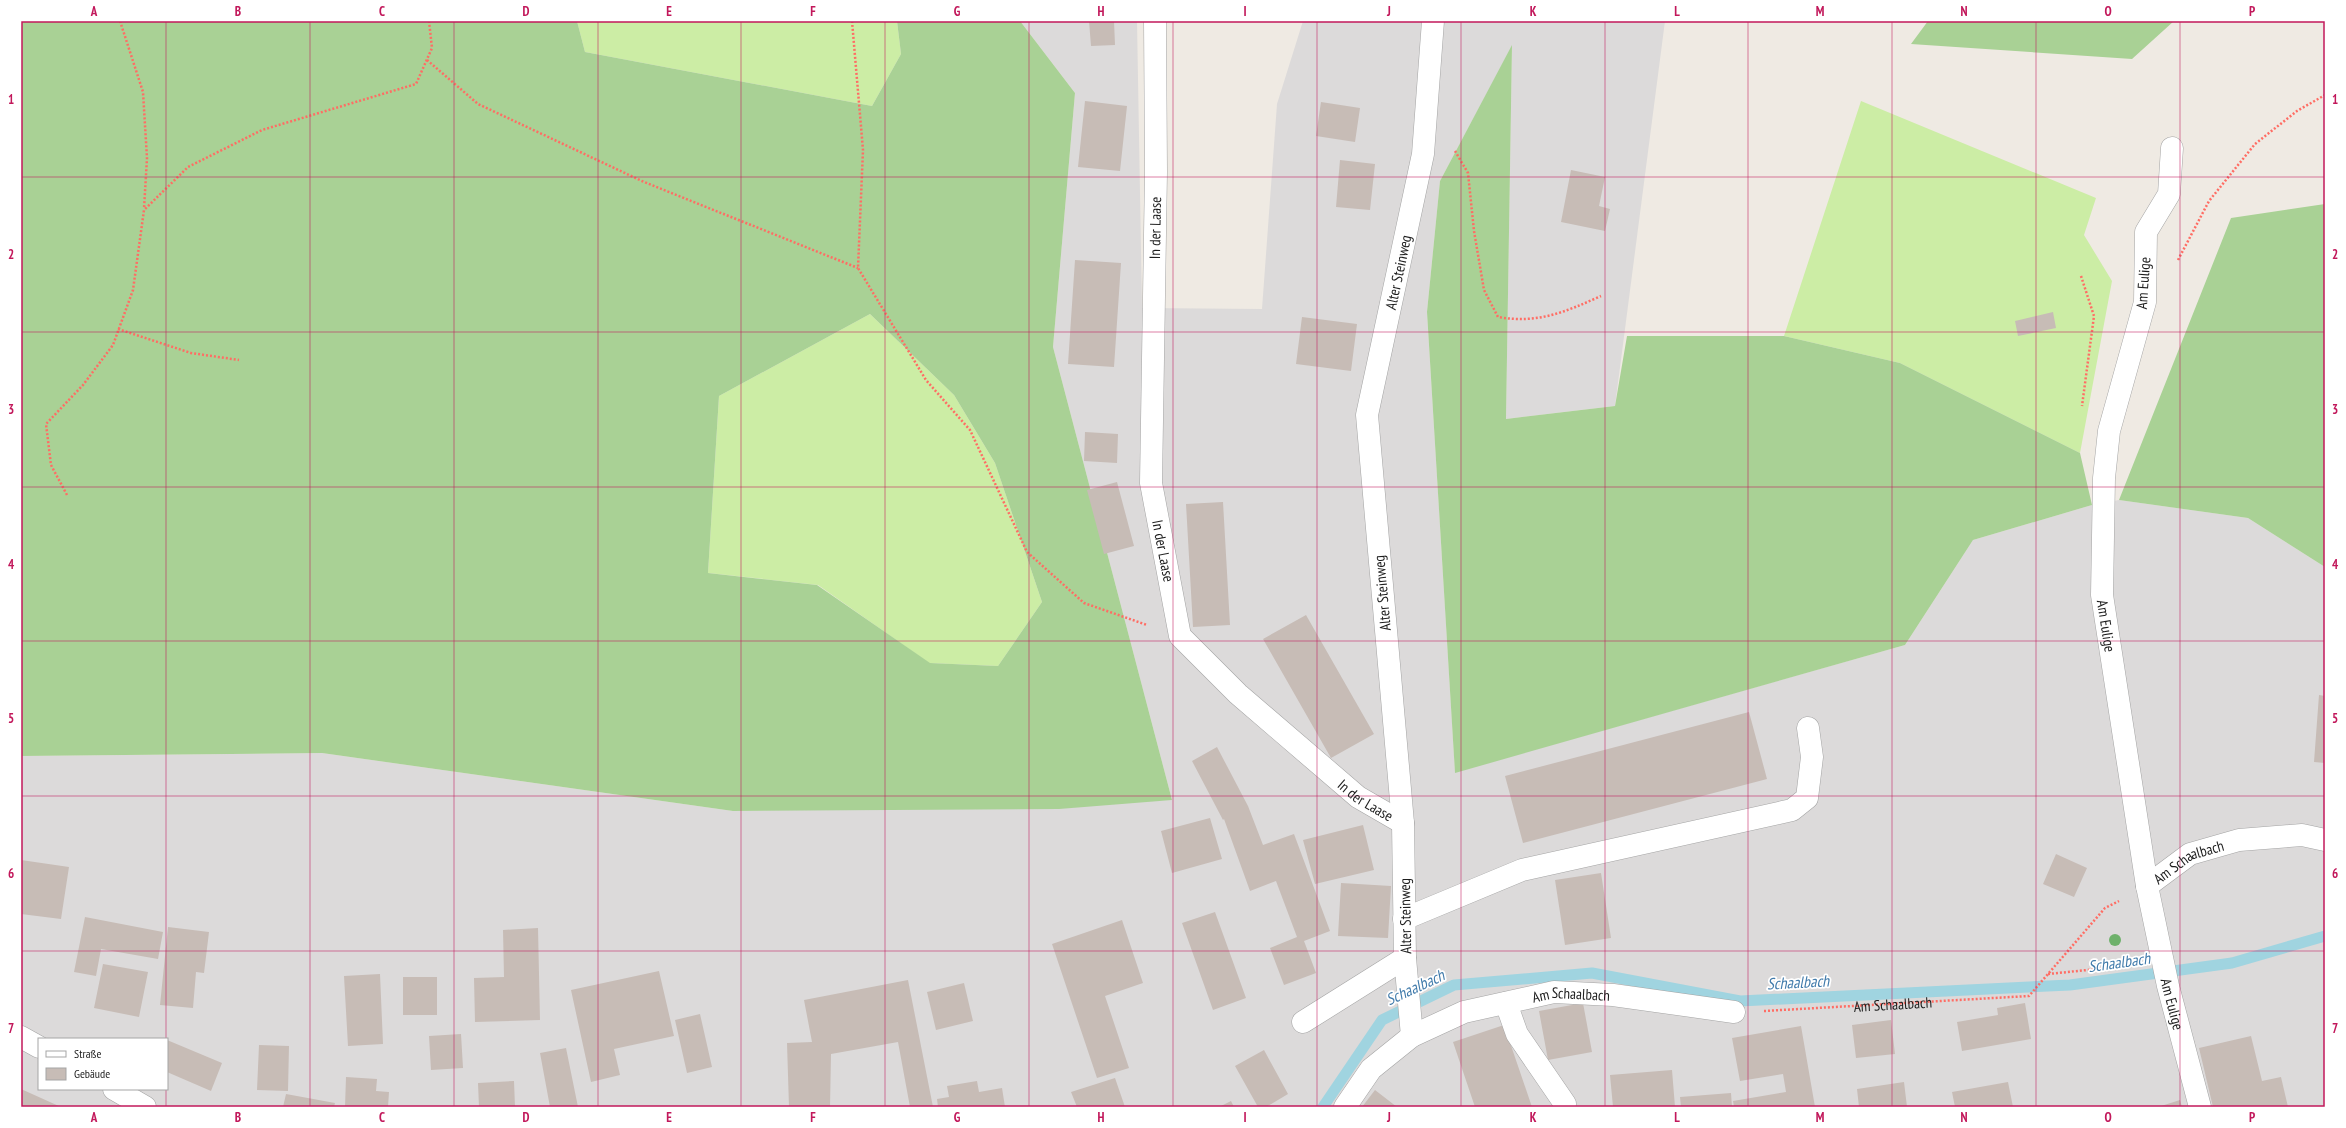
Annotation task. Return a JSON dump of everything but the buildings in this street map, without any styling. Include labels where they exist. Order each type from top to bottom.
[{"type":"street","name":"In der Laase","points":[[1155,21],[1156,172],[1151,483],[1180,636],[1238,694],[1358,797],[1403,823]]},
{"type":"street","name":"Alter Steinweg","points":[[1411,1028],[1404,919],[1403,823],[1367,415],[1423,154],[1433,21]]},
{"type":"street","name":"Am Eulige","points":[[2172,148],[2168,194],[2146,232],[2145,302],[2109,431],[2104,478],[2102,595],[2147,886],[2168,986],[2200,1107]]},
{"type":"street","points":[[1404,919],[1522,870],[1792,810],[1807,798],[1812,757],[1808,728]]},
{"type":"street","name":"Am Schaalbach","points":[[2147,886],[2190,854],[2239,840],[2302,834],[2325,840]]},
{"type":"street","points":[[1302,1022],[1406,966]]},
{"type":"street","name":"Am Schaalbach","points":[[1345,1107],[1371,1069],[1411,1028],[1464,1012],[1554,992],[1613,995],[1734,1012]]},
{"type":"street","points":[[1506,1003],[1517,1034],[1565,1104]]},
{"type":"street","points":[[21,1037],[38,1046]]},
{"type":"street","points":[[116,1090],[145,1107]]},
{"type":"path","points":[[67,495],[51,465],[46,424],[83,385],[113,344],[133,290],[144,210],[147,158],[143,92],[120,21]]},
{"type":"path","points":[[144,210],[188,167],[262,130],[416,84],[432,48],[428,21]]},
{"type":"path","points":[[852,21],[863,150],[858,268],[926,380],[970,430],[1027,552],[1084,603],[1180,636]]},
{"type":"path","points":[[427,60],[478,104],[644,182],[858,268]]},
{"type":"path","points":[[2176,265],[2209,201],[2255,144],[2297,111],[2325,94]]},
{"type":"path","points":[[1453,147],[1468,173],[1474,231],[1484,290],[1498,317],[1519,321],[1564,313],[1600,296]]},
{"type":"path","points":[[2081,276],[2094,316],[2081,412]]},
{"type":"path","points":[[118,329],[191,353],[239,360]]},
{"type":"path","name":"Am Schaalbach","points":[[1734,1012],[2028,996],[2105,908],[2147,886]]},
{"type":"path","points":[[2048,974],[2117,968],[2158,938]]},
{"type":"shaded area","points":[[1020,21],[1137,21],[1142,308],[1262,309],[1277,104],[1303,21],[1665,21],[1615,406],[1506,419],[1512,46],[1440,181],[1427,312],[1455,772],[1905,645],[1973,540],[2092,505],[2119,500],[2248,518],[2325,567],[2325,1107],[21,1107],[21,756],[322,753],[733,811],[1172,800],[1053,347],[1075,93]]},
{"type":"green space","points":[[21,21],[577,21],[585,52],[872,106],[901,54],[897,21],[1020,21],[1075,93],[1053,347],[1172,800],[1059,809],[733,811],[322,753],[21,756]],"holes":[[[870,314],[954,395],[995,463],[1042,602],[998,666],[930,663],[817,585],[708,573],[719,396]]]},
{"type":"green space","points":[[577,21],[897,21],[901,54],[872,106],[585,52]]},
{"type":"green space","points":[[1928,21],[2174,21],[2132,59],[1911,44]]},
{"type":"green space","points":[[1512,45],[1506,419],[1615,406],[1627,336],[1784,336],[1900,363],[2080,453],[2092,505],[1973,540],[1905,645],[1455,773],[1427,312],[1440,181]]},
{"type":"green space","points":[[1861,101],[2096,198],[2084,235],[2112,281],[2080,453],[1900,363],[1784,336]]},
{"type":"green space","points":[[2325,204],[2325,567],[2248,518],[2119,500],[2231,218]]},
{"type":"green space","points":[[870,314],[954,395],[995,463],[1042,602],[998,666],[929,663],[818,585],[708,573],[719,396]]},
{"type":"waterway","name":"Schaalbach","points":[[1323,1107],[1382,1020],[1454,985],[1592,973],[1740,1001],[2070,985],[2232,963],[2325,936]]}]
